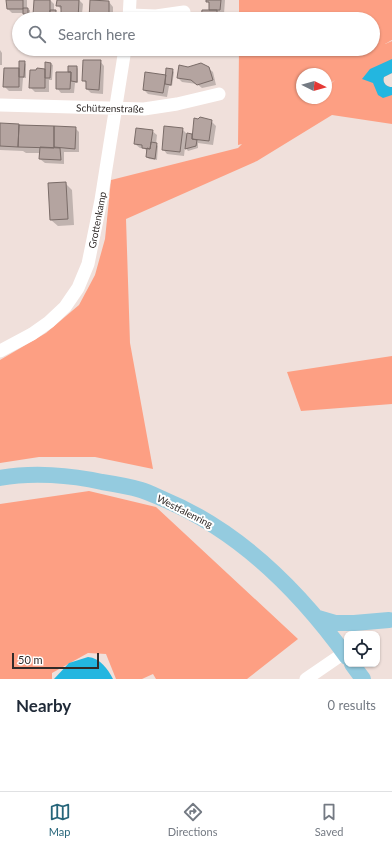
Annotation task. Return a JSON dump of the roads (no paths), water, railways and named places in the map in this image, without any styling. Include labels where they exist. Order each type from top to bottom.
[{"type":"main road","name":"Westfalenring","points":[[0,478],[46,475],[80,477],[142,490],[174,503],[204,519],[240,544],[262,563],[318,618],[344,651]]},
{"type":"main road","points":[[318,618],[335,623],[354,623],[390,619]]},
{"type":"main road","points":[[374,631],[390,619]]},
{"type":"main road","name":"Westfalenring","points":[[355,667],[363,679]]},
{"type":"street","points":[[130,0],[130,12]]},
{"type":"street","name":"Grottenkamp","points":[[0,350],[32,334],[49,322],[65,307],[78,288],[88,264],[101,200],[124,56]]},
{"type":"street","name":"Schützenstraße","points":[[0,105],[144,109],[176,104],[219,94]]},
{"type":"street","points":[[306,679],[344,658]]},
{"type":"water","points":[[392,59],[392,73],[384,77],[384,82],[386,85],[392,87],[392,95],[383,98],[378,95],[373,83],[362,79],[370,69]]},
{"type":"water","points":[[88,657],[96,659],[100,662],[109,671],[113,679],[54,679],[69,663]]}]
